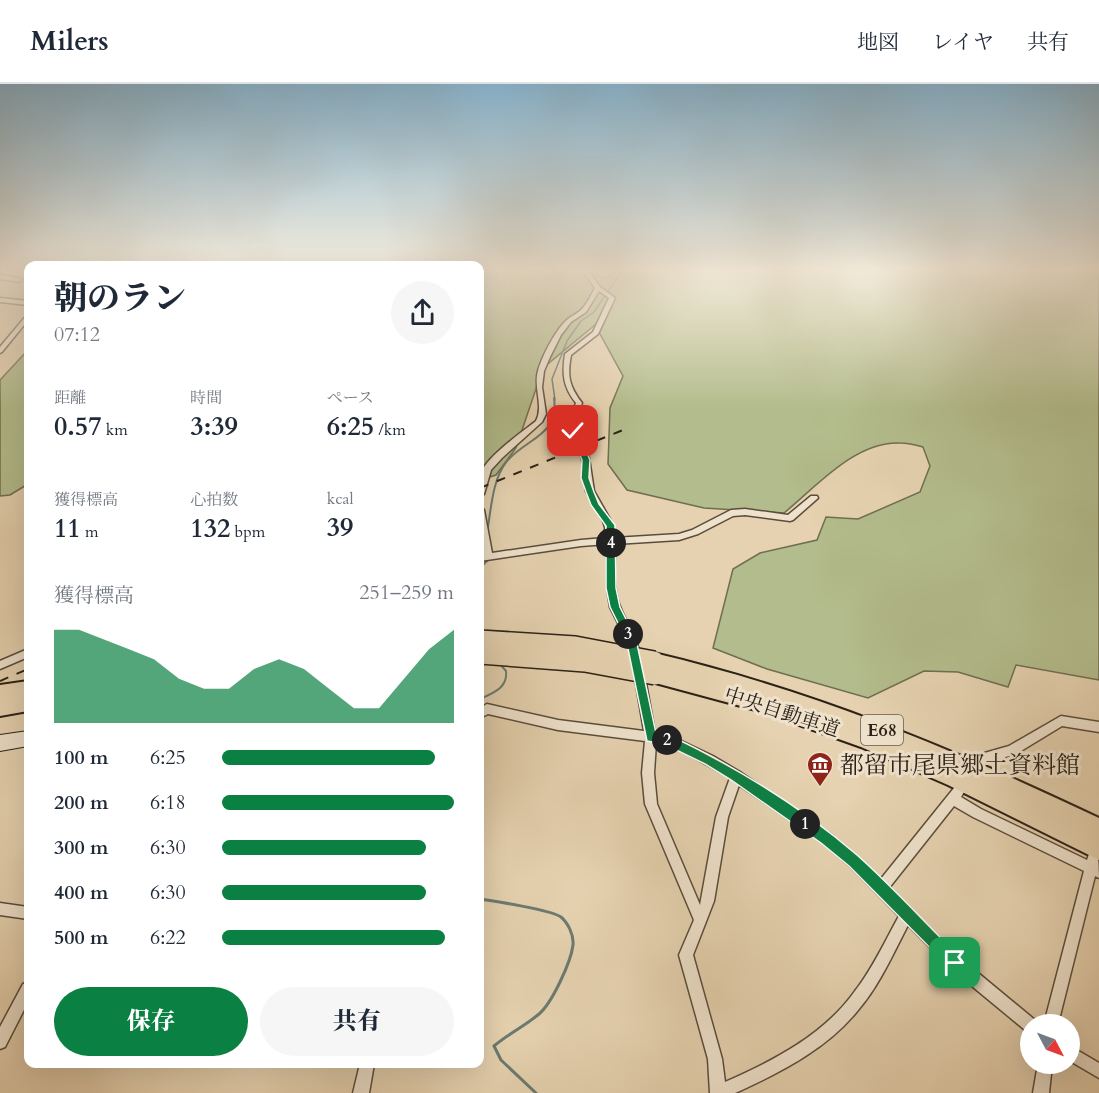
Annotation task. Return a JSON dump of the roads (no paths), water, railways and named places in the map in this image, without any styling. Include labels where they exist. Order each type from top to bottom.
[{"type":"highway","name":"中央自動車道","points":[[484,640],[575,646],[655,668],[868,740],[918,761],[1096,861]]},
{"type":"highway","name":"中央自動車道","points":[[484,654],[655,668],[782,694],[942,755],[1099,829]]},
{"type":"highway","points":[[0,693],[24,690]]},
{"type":"highway","points":[[0,707],[24,704]]},
{"type":"street","points":[[484,480],[487,469],[499,456],[539,422],[543,414],[539,387],[547,357],[558,334],[569,321],[578,315]]},
{"type":"street","points":[[604,315],[596,333],[568,354],[565,382],[569,392],[579,403],[571,423],[588,465],[585,478],[590,492],[595,505],[610,525],[611,588],[615,607],[633,649],[651,738],[648,773],[651,804],[700,920]]},
{"type":"street","points":[[0,351],[24,324]]},
{"type":"street","points":[[484,557],[581,543],[679,537],[695,532],[732,513],[745,512],[790,518],[814,498]]},
{"type":"street","points":[[484,634],[548,637],[633,649]]},
{"type":"street","points":[[0,665],[24,655]]},
{"type":"street","points":[[484,710],[487,709],[558,725],[665,739],[685,747],[736,776],[826,838],[955,963],[1020,1018]]},
{"type":"street","points":[[982,761],[1012,750],[1061,721],[1099,727]]},
{"type":"street","points":[[0,743],[24,740]]},
{"type":"street","points":[[736,776],[722,817],[708,901],[686,955],[715,1059],[718,1093],[758,1076],[798,1054],[841,1018],[865,989],[907,914]]},
{"type":"street","points":[[881,889],[956,795],[977,813],[1096,861],[1054,1014]]},
{"type":"street","points":[[0,909],[24,912]]},
{"type":"street","points":[[0,1042],[24,997]]},
{"type":"street","points":[[1080,1059],[1099,1071]]},
{"type":"street","points":[[361,1093],[366,1068]]},
{"type":"street","points":[[1041,1093],[1044,1074]]},
{"type":"waterway","points":[[555,400],[552,379],[567,341],[581,321],[590,315]]},
{"type":"waterway","points":[[487,533],[493,496],[502,468],[515,453],[547,428],[552,420],[554,398]]},
{"type":"waterway","points":[[484,564],[489,559]]},
{"type":"waterway","points":[[484,697],[499,689],[505,682],[506,671],[500,664]]},
{"type":"waterway","points":[[484,900],[555,914],[564,920],[571,933],[573,945],[569,961],[550,1001],[539,1014],[494,1046],[501,1060],[536,1093]]},
{"type":"railway","points":[[484,486],[628,428]]},
{"type":"railway","points":[[0,681],[24,671]]},
{"type":"place","name":"都留市尾県郷土資料館","points":[[820,788]]}]
